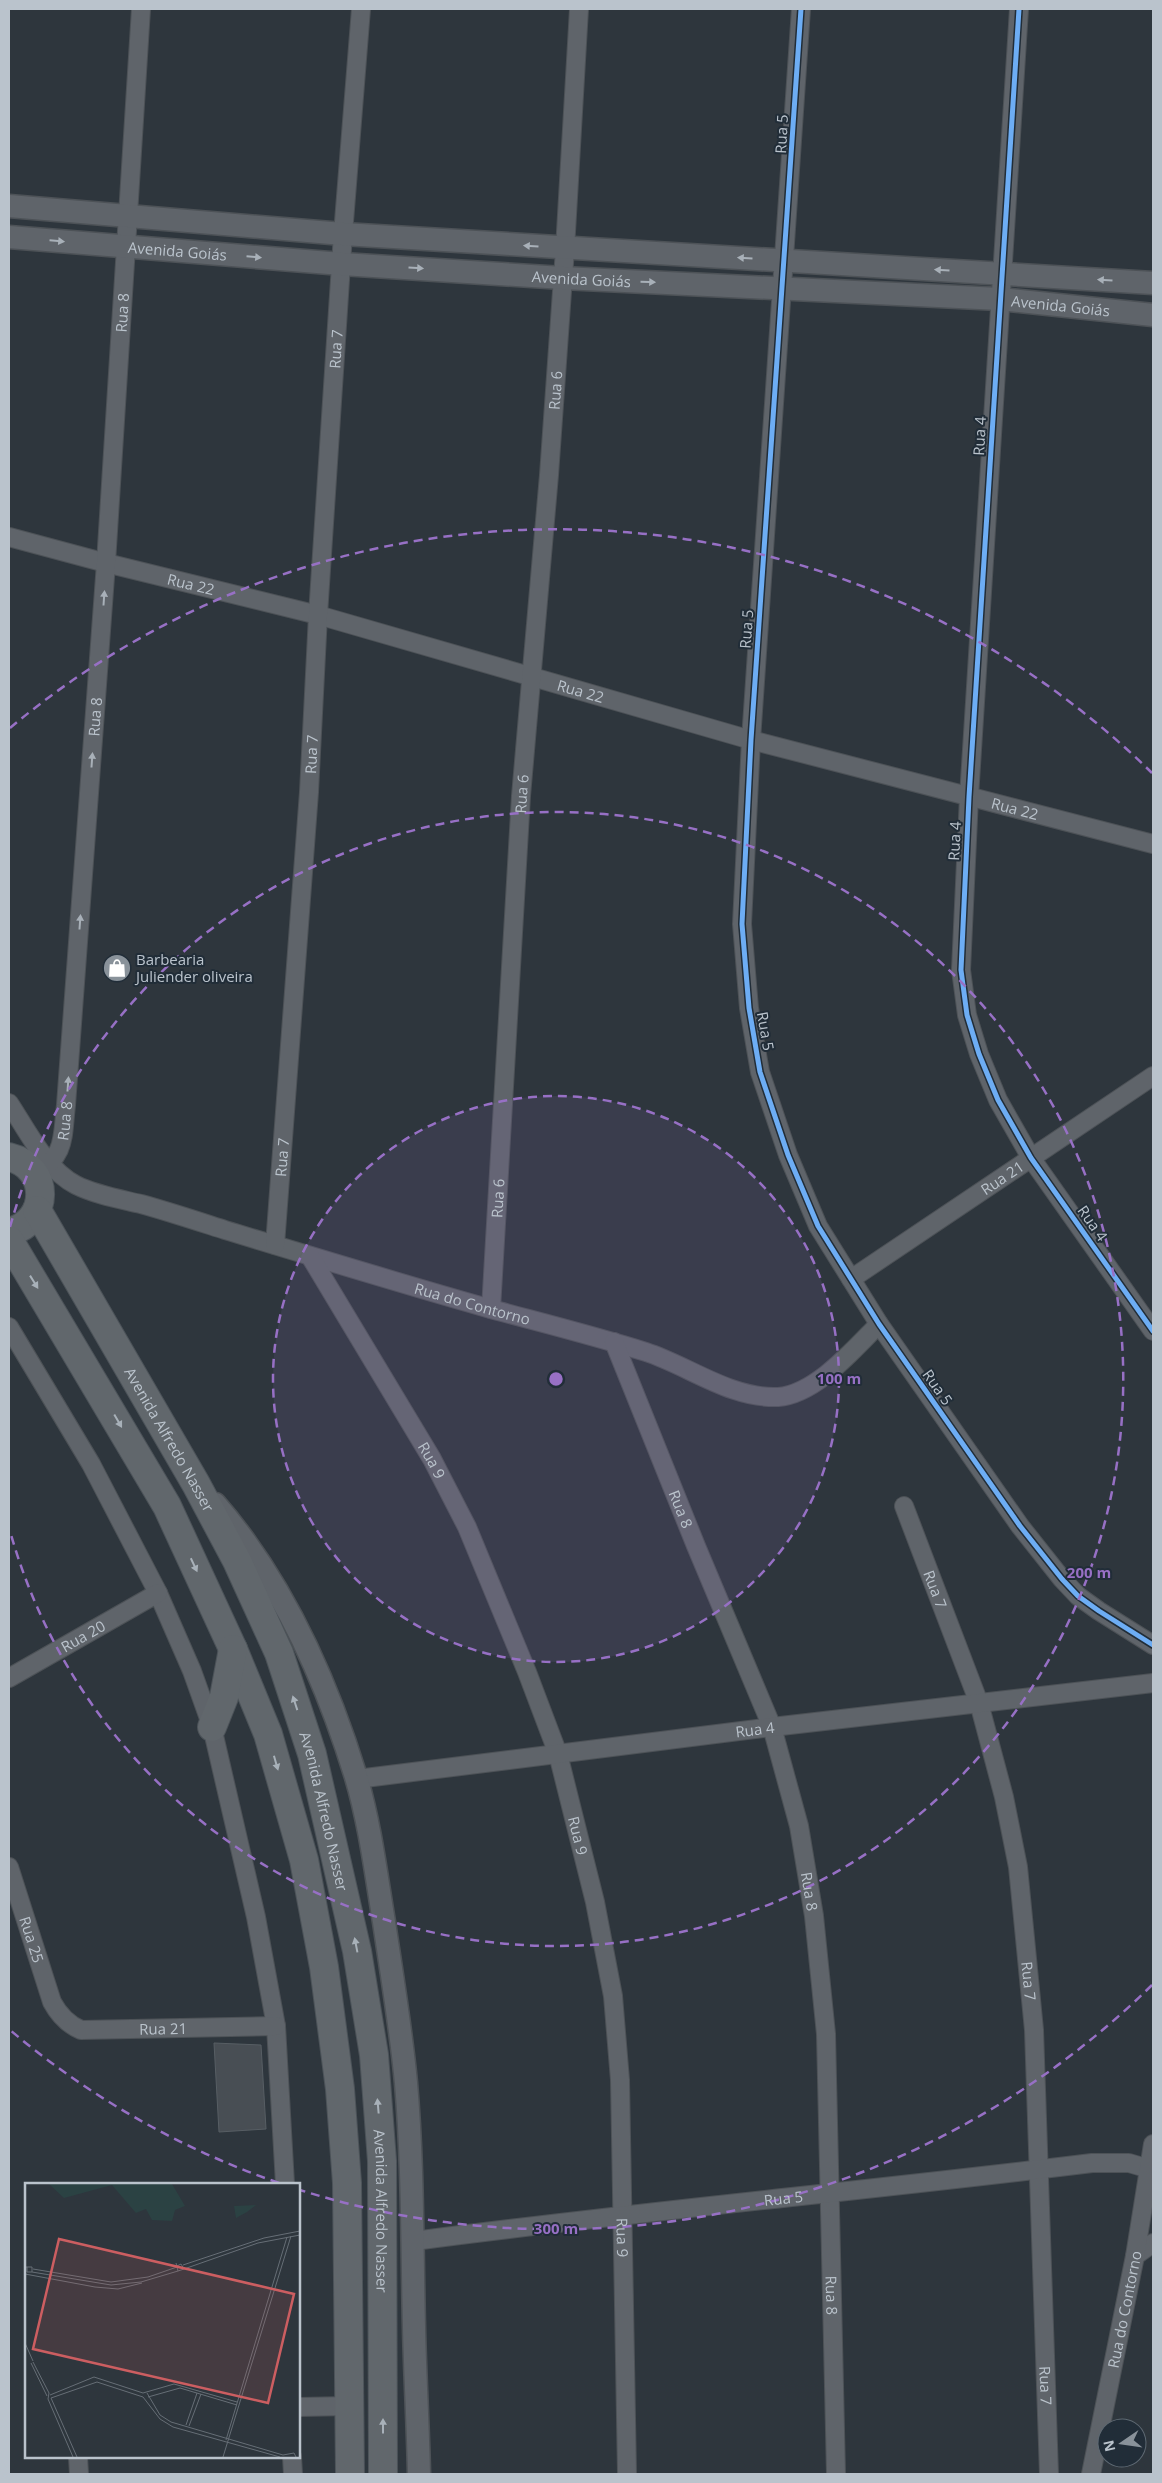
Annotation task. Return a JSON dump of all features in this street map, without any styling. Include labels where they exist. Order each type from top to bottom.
[{"type":"main road","points":[[9,1157],[43,1170],[37,1210],[30,1222],[18,1230],[9,1232]]},
{"type":"main road","name":"Avenida Alfredo Nasser","points":[[37,1210],[196,1484],[237,1561],[279,1653],[312,1754],[338,1858],[358,1951],[374,2055],[382,2161],[383,2474]]},
{"type":"main road","points":[[9,1240],[167,1506],[233,1649],[268,1734],[304,1860],[324,1968],[340,2089],[347,2183],[350,2474]]},
{"type":"main road","points":[[212,1727],[224,1697],[233,1649]]},
{"type":"street","points":[[128,217],[141,9]]},
{"type":"street","points":[[343,234],[361,9]]},
{"type":"street","points":[[565,249],[579,9]]},
{"type":"street","name":"Rua 5","points":[[802,9],[751,740],[742,924],[749,1008],[760,1072],[788,1155],[818,1226],[879,1324],[1020,1526],[1062,1579],[1078,1596],[1153,1645]]},
{"type":"street","points":[[1002,274],[1019,9]]},
{"type":"street","name":"Avenida Goiás","points":[[9,206],[343,234],[565,249],[784,260],[1153,283]]},
{"type":"street","name":"Rua 8","points":[[43,1170],[60,1148],[66,1105],[106,563],[128,217]]},
{"type":"street","name":"Rua 7","points":[[275,1245],[308,802],[318,615],[343,234]]},
{"type":"street","name":"Avenida Goiás","points":[[9,237],[342,264],[562,278],[1000,299],[1153,315]]},
{"type":"street","name":"Rua 6","points":[[491,1309],[511,962],[531,678],[549,475],[565,249]]},
{"type":"street","name":"Rua 4","points":[[1002,274],[969,796],[961,970],[967,1015],[979,1054],[998,1100],[1032,1158],[1153,1331]]},
{"type":"street","name":"Rua 22","points":[[9,537],[318,615],[751,740],[1153,844]]},
{"type":"street","name":"Rua 21","points":[[851,1279],[1153,1076]]},
{"type":"street","name":"Rua do Contorno","points":[[9,1103],[43,1170],[92,1192],[491,1309],[614,1342],[658,1356],[722,1385],[753,1396],[780,1397],[804,1389],[835,1368],[879,1324]]},
{"type":"street","name":"Rua 9","points":[[310,1256],[432,1459],[467,1527],[527,1672],[558,1754],[595,1902],[613,1996],[620,2080],[628,2474]]},
{"type":"street","points":[[9,1327],[91,1464],[158,1593],[192,1672],[212,1727],[256,1917],[276,2026],[285,2183]]},
{"type":"street","name":"Rua 8","points":[[614,1342],[696,1546],[772,1727],[798,1826],[814,1916],[826,2034],[836,2474]]},
{"type":"street","points":[[196,1484],[237,1530],[271,1580],[294,1621],[324,1688],[357,1779],[376,1870],[397,2007],[406,2085],[414,2241],[414,2327],[420,2474]]},
{"type":"street","name":"Rua 7","points":[[904,1506],[979,1702],[1004,1797],[1020,1875],[1034,2030],[1049,2474]]},
{"type":"street","name":"Rua 20","points":[[9,1678],[158,1593]]},
{"type":"street","name":"Rua 4","points":[[357,1779],[979,1702],[1153,1683]]},
{"type":"street","name":"Rua 25","points":[[9,1867],[46,1986],[58,2012]]},
{"type":"street","name":"Rua 21","points":[[58,2012],[72,2026],[81,2030],[276,2026]]},
{"type":"street","name":"Rua do Contorno","points":[[1091,2474],[1135,2256],[1151,2169],[1153,2144]]},
{"type":"street","name":"Rua 5","points":[[414,2241],[1092,2163],[1129,2163],[1151,2169]]},
{"type":"street","points":[[1135,2256],[1153,2243]]},
{"type":"street","points":[[383,2326],[414,2327]]},
{"type":"street","points":[[300,2406],[349,2406]]},
{"type":"street","points":[[78,2458],[78,2474]]},
{"type":"street","points":[[292,2458],[293,2474]]},
{"type":"building","points":[[214,2043],[261,2045],[266,2129],[219,2132]]},
{"type":"cycle path","points":[[801,9],[751,740],[742,924],[749,1008],[760,1072],[788,1155],[818,1226],[879,1324],[1020,1526],[1062,1579],[1078,1596],[1153,1645]]},
{"type":"cycle path","points":[[1019,9],[969,797],[961,970],[967,1015],[979,1054],[998,1100],[1031,1158],[1153,1331]]},
{"type":"place","name":"Barbearia Juliender oliveira","points":[[117,968]]}]
